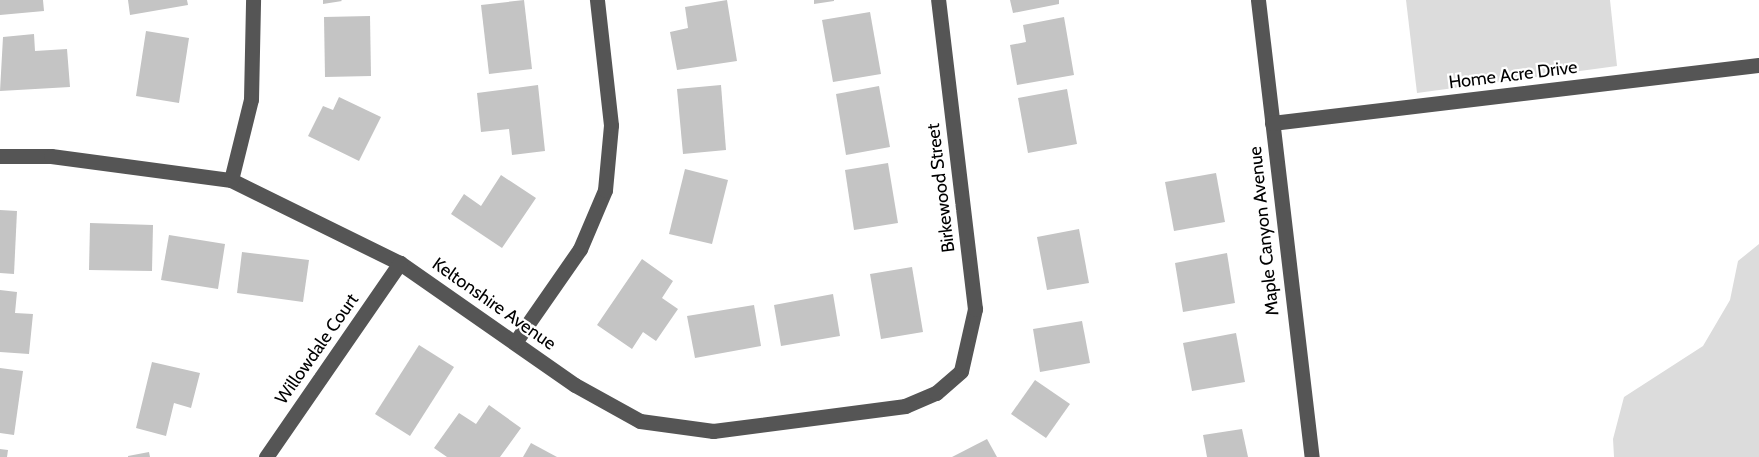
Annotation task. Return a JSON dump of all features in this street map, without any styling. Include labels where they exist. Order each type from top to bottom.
[{"type":"street","points":[[231,180],[251,99],[253,0]]},
{"type":"street","points":[[516,341],[580,249],[605,190],[611,126],[597,0]]},
{"type":"street","name":"Birkewood Street","points":[[938,0],[975,309],[961,371]]},
{"type":"street","name":"Maple Canyon Avenue","points":[[1258,0],[1312,457]]},
{"type":"street","name":"Home Acre Drive","points":[[1272,123],[1759,65]]},
{"type":"street","name":"Keltonshire Avenue","points":[[0,156],[51,156],[231,180],[400,263],[516,341],[575,385],[640,421],[713,431],[905,406],[936,393],[961,371]]},
{"type":"street","name":"Willowdale Court","points":[[266,457],[400,263]]},
{"type":"shaded area","points":[[1406,0],[1610,0],[1617,66],[1417,93]]},
{"type":"shaded area","points":[[1759,244],[1759,457],[1614,457],[1613,439],[1624,397],[1703,346],[1730,300],[1738,261]]},
{"type":"building","points":[[0,0],[43,0],[44,11],[0,15]]},
{"type":"building","points":[[128,0],[187,0],[188,5],[130,15]]},
{"type":"building","points":[[323,0],[341,0],[342,1],[323,4]]},
{"type":"building","points":[[524,0],[532,69],[489,74],[481,5]]},
{"type":"building","points":[[727,0],[737,61],[677,70],[670,32],[688,28],[685,7]]},
{"type":"building","points":[[814,0],[834,0],[834,1],[814,4]]},
{"type":"building","points":[[1010,0],[1059,0],[1059,4],[1013,13]]},
{"type":"building","points":[[870,12],[881,74],[833,82],[822,20]]},
{"type":"building","points":[[370,16],[371,76],[325,77],[324,17]]},
{"type":"building","points":[[1064,17],[1074,75],[1017,85],[1010,45],[1026,42],[1023,25]]},
{"type":"building","points":[[146,31],[189,38],[179,103],[136,96]]},
{"type":"building","points":[[34,34],[35,51],[67,49],[70,87],[0,91],[3,37]]},
{"type":"building","points":[[538,85],[545,151],[512,155],[509,129],[481,132],[477,93]]},
{"type":"building","points":[[721,85],[726,150],[683,154],[677,89]]},
{"type":"building","points":[[879,86],[890,147],[846,155],[836,94]]},
{"type":"building","points":[[1067,89],[1077,144],[1028,153],[1018,98]]},
{"type":"building","points":[[339,97],[381,117],[359,161],[308,136],[323,106],[333,110]]},
{"type":"building","points":[[888,163],[898,223],[854,230],[845,170]]},
{"type":"building","points":[[685,169],[728,180],[712,244],[669,234]]},
{"type":"building","points":[[1216,173],[1225,222],[1174,231],[1165,182]]},
{"type":"building","points":[[501,175],[536,198],[502,248],[451,214],[464,194],[481,206]]},
{"type":"building","points":[[0,210],[17,211],[14,274],[0,273]]},
{"type":"building","points":[[90,223],[153,225],[152,271],[89,270]]},
{"type":"building","points":[[1079,229],[1089,283],[1047,290],[1037,237]]},
{"type":"building","points":[[169,235],[225,244],[218,289],[161,280]]},
{"type":"building","points":[[242,252],[309,260],[303,302],[237,293]]},
{"type":"building","points":[[1227,253],[1235,303],[1183,312],[1175,263]]},
{"type":"building","points":[[642,259],[673,281],[662,298],[678,309],[656,341],[643,332],[632,349],[597,325]]},
{"type":"building","points":[[912,267],[923,332],[881,339],[870,274]]},
{"type":"building","points":[[0,290],[17,292],[15,313],[33,314],[29,354],[0,352]]},
{"type":"building","points":[[833,294],[840,336],[781,346],[774,305]]},
{"type":"building","points":[[754,305],[761,346],[695,358],[687,316]]},
{"type":"building","points":[[1082,321],[1090,363],[1040,372],[1033,329]]},
{"type":"building","points":[[1236,333],[1245,382],[1192,391],[1183,343]]},
{"type":"building","points":[[419,345],[454,367],[410,436],[375,414]]},
{"type":"building","points":[[152,362],[200,373],[191,408],[174,403],[166,436],[136,428]]},
{"type":"building","points":[[0,368],[23,371],[14,435],[0,433]]},
{"type":"building","points":[[1035,380],[1070,404],[1046,438],[1011,414]]},
{"type":"building","points":[[489,405],[521,428],[500,457],[447,457],[434,448],[459,413],[476,424]]},
{"type":"building","points":[[1242,429],[1248,457],[1207,457],[1203,435]]},
{"type":"building","points":[[987,439],[997,457],[952,457]]},
{"type":"building","points":[[531,443],[557,457],[523,457]]},
{"type":"building","points":[[0,449],[8,450],[7,457],[0,457]]},
{"type":"building","points":[[149,452],[150,457],[128,457],[128,456]]}]
